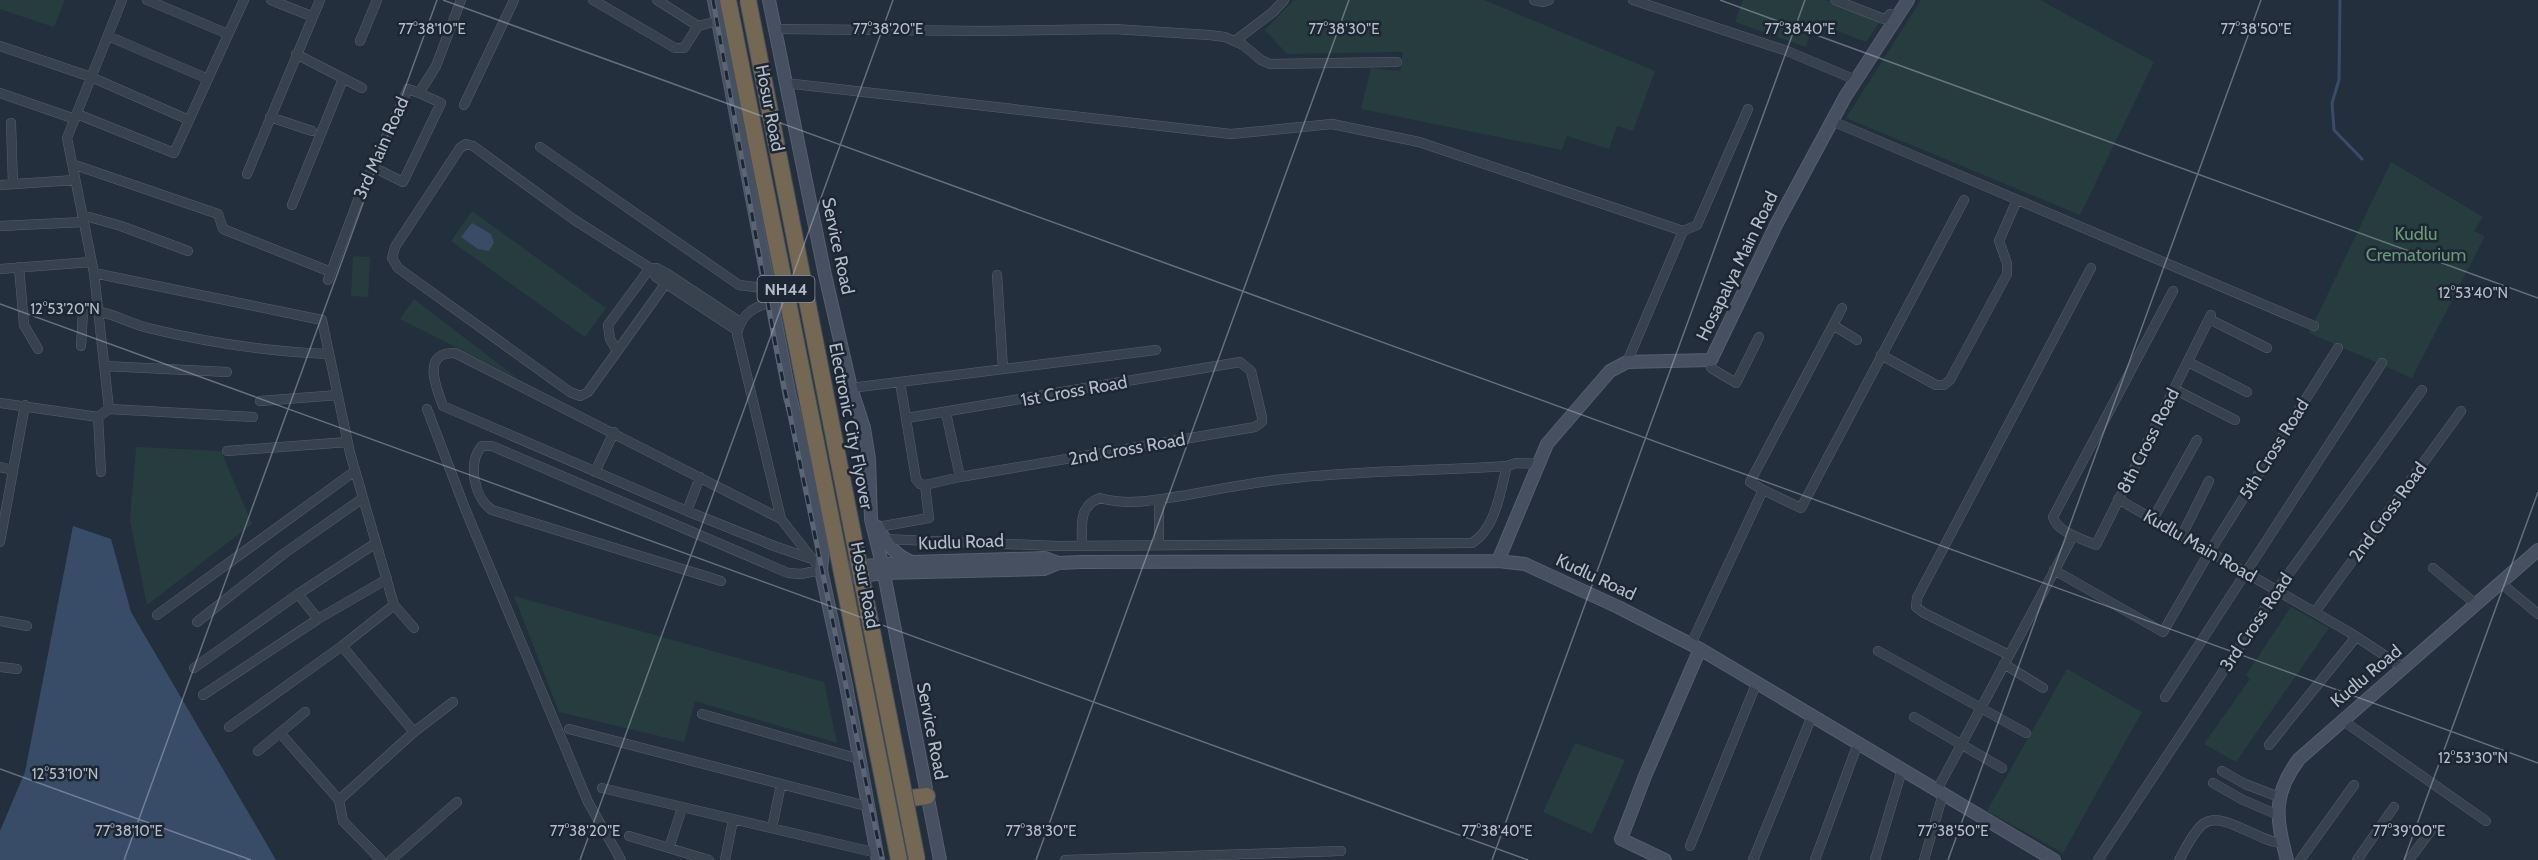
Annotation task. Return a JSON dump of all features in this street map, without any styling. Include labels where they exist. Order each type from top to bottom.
[{"type":"highway","name":"Hosur Road","points":[[728,0],[773,262],[843,574],[899,860]]},
{"type":"highway","name":"Electronic City Flyover","points":[[736,0],[906,860]]},
{"type":"highway","name":"Electronic City Flyover","points":[[748,0],[917,860]]},
{"type":"highway","name":"Hosur Road","points":[[754,0],[874,569],[919,797],[923,860]]},
{"type":"street","points":[[109,409],[94,273],[67,138],[122,0]]},
{"type":"street","points":[[147,0],[228,34]]},
{"type":"street","points":[[0,93],[76,117],[174,153],[244,0]]},
{"type":"street","points":[[271,0],[311,16]]},
{"type":"street","points":[[247,174],[311,16],[320,0]]},
{"type":"street","points":[[360,41],[377,0]]},
{"type":"street","name":"3rd Main Road","points":[[72,164],[218,214],[223,229],[330,276],[373,167],[408,89],[419,93],[436,66],[461,0]]},
{"type":"street","points":[[464,105],[514,0]]},
{"type":"street","points":[[593,0],[675,48],[684,48],[689,44],[698,26]]},
{"type":"street","points":[[657,0],[698,26],[718,21]]},
{"type":"street","name":"Hosur Road","points":[[714,0],[773,262],[772,295],[790,397],[815,490],[824,539],[820,570]]},
{"type":"street","name":"Service Road","points":[[769,0],[825,275],[851,388],[864,428],[870,459],[871,500]]},
{"type":"street","points":[[1235,41],[1273,12],[1284,0]]},
{"type":"street","points":[[1534,0],[1543,2],[1550,0]]},
{"type":"street","points":[[1633,0],[1787,51],[1856,80]]},
{"type":"street","points":[[1835,0],[1884,19],[1890,14],[1897,16]]},
{"type":"street","name":"Hosapalya Main Road","points":[[1627,362],[1711,360],[1776,225],[1832,121],[1908,0]]},
{"type":"street","points":[[775,29],[985,31],[1114,29],[1209,35],[1235,41],[1270,64],[1397,62]]},
{"type":"street","points":[[108,36],[208,79]]},
{"type":"street","points":[[0,46],[91,77],[189,120]]},
{"type":"street","points":[[296,54],[362,88]]},
{"type":"street","points":[[292,205],[343,79]]},
{"type":"street","points":[[785,83],[1231,134],[1332,124],[1419,142],[1683,231],[1697,225],[1748,110]]},
{"type":"street","points":[[373,167],[403,182],[441,103],[419,93]]},
{"type":"street","points":[[270,117],[312,131]]},
{"type":"street","points":[[1832,121],[2314,326]]},
{"type":"street","points":[[11,123],[13,184]]},
{"type":"street","points":[[602,788],[772,828],[878,856],[846,685],[820,570],[781,519],[739,326],[666,273],[657,268],[651,268],[573,219],[473,146],[466,144],[460,148],[395,247],[392,258],[398,268],[570,392],[580,396],[588,392],[666,283]]},
{"type":"street","points":[[540,147],[739,285],[772,295]]},
{"type":"street","points":[[0,185],[75,180]]},
{"type":"street","points":[[1842,308],[1750,482],[1801,508],[1964,200]]},
{"type":"street","points":[[1881,355],[1936,385],[1944,385],[1950,380],[2007,274],[2007,263],[1999,241],[2017,200]]},
{"type":"street","points":[[0,226],[83,219],[188,251]]},
{"type":"street","points":[[1498,561],[1547,444],[1608,373],[1627,362],[1683,231]]},
{"type":"street","points":[[0,268],[91,262]]},
{"type":"street","points":[[19,267],[24,326],[38,349]]},
{"type":"street","points":[[651,268],[652,275],[739,326]]},
{"type":"street","points":[[617,351],[610,339],[608,326],[651,268]]},
{"type":"street","points":[[2043,688],[2006,660],[1924,613],[1917,607],[1917,598],[2091,268]]},
{"type":"street","points":[[94,273],[322,320],[355,471],[394,605],[414,628]]},
{"type":"street","points":[[997,275],[1003,369]]},
{"type":"street","points":[[1924,860],[1940,792],[1961,744],[2073,536],[2054,522],[2053,517],[2173,291]]},
{"type":"street","points":[[739,326],[754,307],[772,295]]},
{"type":"street","points":[[81,346],[82,311],[98,310],[147,328],[296,353],[329,354]]},
{"type":"street","name":"8th Cross Road","points":[[2073,536],[2096,545],[2210,317],[2267,348]]},
{"type":"street","points":[[1833,325],[1857,340]]},
{"type":"street","points":[[1711,360],[1711,369],[1736,383],[1759,337]]},
{"type":"street","name":"5th Cross Road","points":[[2054,570],[2163,632],[2210,551],[2338,348]]},
{"type":"street","points":[[851,388],[1156,350]]},
{"type":"street","points":[[781,519],[456,353],[442,356],[435,363],[433,379],[442,405],[687,511],[809,558]]},
{"type":"street","name":"1st Cross Road","points":[[907,418],[1240,362]]},
{"type":"street","name":"2nd Cross Road","points":[[925,485],[960,477],[1255,427],[1262,422],[1262,417],[1251,371],[1240,362]]},
{"type":"street","points":[[2188,362],[2247,393]]},
{"type":"street","points":[[2164,697],[2382,363]]},
{"type":"street","points":[[104,366],[227,372]]},
{"type":"street","points":[[878,527],[929,518],[925,485],[920,484],[916,479],[900,382]]},
{"type":"street","points":[[2174,389],[2235,420]]},
{"type":"street","name":"3rd Cross Road","points":[[2098,860],[2277,590],[2422,390]]},
{"type":"street","points":[[260,400],[338,395]]},
{"type":"street","points":[[0,403],[98,417],[109,409],[253,417]]},
{"type":"street","points":[[0,542],[25,405]]},
{"type":"street","points":[[427,408],[466,511],[588,802],[621,860]]},
{"type":"street","name":"2nd Cross Road","points":[[2315,612],[2461,411]]},
{"type":"street","points":[[946,413],[960,477]]},
{"type":"street","points":[[98,417],[101,472]]},
{"type":"street","points":[[595,472],[614,432]]},
{"type":"street","points":[[2153,519],[2197,440]]},
{"type":"street","points":[[226,451],[348,442]]},
{"type":"street","points":[[721,581],[492,510],[484,505],[478,493],[474,477],[477,452],[482,446],[492,446],[788,573],[801,574],[820,570]]},
{"type":"street","points":[[1082,546],[1083,515],[1091,502],[1100,498],[1119,503],[1159,501],[1284,479],[1507,466],[1516,463],[1539,464]]},
{"type":"street","points":[[883,539],[1066,546],[1159,543],[1472,543],[1487,530],[1498,501],[1507,466]]},
{"type":"street","points":[[0,467],[13,470]]},
{"type":"street","points":[[157,615],[355,471]]},
{"type":"street","points":[[687,511],[700,477]]},
{"type":"street","points":[[2182,536],[2210,481]]},
{"type":"street","points":[[1667,860],[1621,839],[1696,646],[1763,490]]},
{"type":"street","points":[[196,622],[282,555],[363,498]]},
{"type":"street","name":"Kudlu Main Road","points":[[2118,499],[2315,612],[2404,669]]},
{"type":"street","points":[[843,574],[874,569],[871,500]]},
{"type":"street","points":[[871,500],[883,539],[895,553],[913,562]]},
{"type":"street","points":[[1159,501],[1159,543]]},
{"type":"street","points":[[195,668],[298,594],[376,543]]},
{"type":"street","points":[[1062,563],[1066,546]]},
{"type":"street","name":"Kudlu Road","points":[[2287,860],[2278,815],[2279,797],[2283,783],[2299,759],[2538,550]]},
{"type":"street","name":"Kudlu Road","points":[[874,569],[913,562],[1045,558],[1062,563],[1498,561],[1525,564],[1696,646],[2054,860]]},
{"type":"street","name":"Kudlu Road","points":[[874,569],[1044,569],[1062,563]]},
{"type":"street","points":[[2433,568],[2476,605]]},
{"type":"street","points":[[202,695],[318,619],[387,579]]},
{"type":"street","points":[[2501,584],[2538,614]]},
{"type":"street","points":[[298,594],[318,619]]},
{"type":"street","points":[[229,727],[342,646],[394,605]]},
{"type":"street","points":[[0,621],[27,626]]},
{"type":"street","points":[[2269,744],[2356,637]]},
{"type":"street","points":[[342,646],[414,732]]},
{"type":"street","points":[[1878,651],[2026,734]]},
{"type":"street","points":[[0,667],[17,669]]},
{"type":"street","points":[[1690,846],[1756,682]]},
{"type":"street","points":[[339,800],[414,732],[453,702]]},
{"type":"street","points":[[258,751],[305,712]]},
{"type":"street","points":[[702,714],[859,759]]},
{"type":"street","points":[[1753,860],[1812,716]]},
{"type":"street","points":[[1914,717],[2002,768]]},
{"type":"street","points":[[2342,720],[2486,821]]},
{"type":"street","points":[[569,729],[870,807]]},
{"type":"street","points":[[281,734],[339,800],[343,821],[381,860]]},
{"type":"street","points":[[1815,860],[1858,743]]},
{"type":"street","points":[[1875,860],[1902,770]]},
{"type":"street","points":[[2222,771],[2246,784],[2279,797]]},
{"type":"street","points":[[2213,783],[2243,800],[2278,815]]},
{"type":"street","points":[[772,828],[781,784]]},
{"type":"street","points":[[2300,860],[2354,785]]},
{"type":"street","name":"Service Road","points":[[919,797],[940,860]]},
{"type":"street","points":[[391,860],[457,802]]},
{"type":"street","points":[[2356,860],[2394,807]]},
{"type":"street","points":[[669,848],[681,808]]},
{"type":"street","points":[[725,860],[733,820]]},
{"type":"street","points":[[2179,860],[2202,824],[2210,821],[2228,822],[2272,844],[2283,843]]},
{"type":"street","points":[[2409,860],[2432,829]]},
{"type":"street","points":[[628,836],[709,860]]},
{"type":"street","points":[[1065,860],[1341,851]]},
{"type":"green space","points":[[0,0],[65,0],[54,27],[0,9]]},
{"type":"green space","points":[[1294,0],[1484,0],[1655,71],[1633,131],[1617,126],[1609,149],[1567,136],[1562,150],[1361,109],[1371,68],[1400,71],[1403,52],[1287,54],[1265,30]]},
{"type":"green space","points":[[1743,0],[1825,0],[1880,22],[1866,42],[1814,22],[1806,47],[1735,22]]},
{"type":"green space","points":[[1921,0],[2040,0],[2154,62],[2080,215],[1846,118]]},
{"type":"green space","name":"Kudlu Crematorium","points":[[2391,162],[2483,217],[2474,231],[2485,236],[2412,378],[2309,333]]},
{"type":"green space","points":[[472,211],[606,308],[585,337],[451,241]]},
{"type":"green space","points":[[353,256],[370,257],[368,297],[351,296]]},
{"type":"green space","points":[[414,299],[517,378],[400,319]]},
{"type":"green space","points":[[136,447],[221,451],[252,524],[147,605],[130,521]]},
{"type":"green space","points":[[514,596],[824,682],[837,743],[695,701],[684,742],[559,712]]},
{"type":"green space","points":[[2291,607],[2329,628],[2236,762],[2204,744],[2250,679],[2246,675]]},
{"type":"green space","points":[[2067,669],[2142,712],[2063,853],[1987,811]]},
{"type":"green space","points":[[1575,743],[1625,760],[1592,834],[1543,812]]},
{"type":"water","points":[[472,223],[491,234],[494,243],[489,251],[478,249],[461,237]]},
{"type":"water","points":[[73,526],[111,539],[131,612],[276,860],[0,860],[0,831],[25,772]]},
{"type":"waterway","points":[[2340,0],[2339,80],[2332,103],[2334,130],[2362,159]]},
{"type":"railway","points":[[713,0],[776,347],[882,860]]}]
